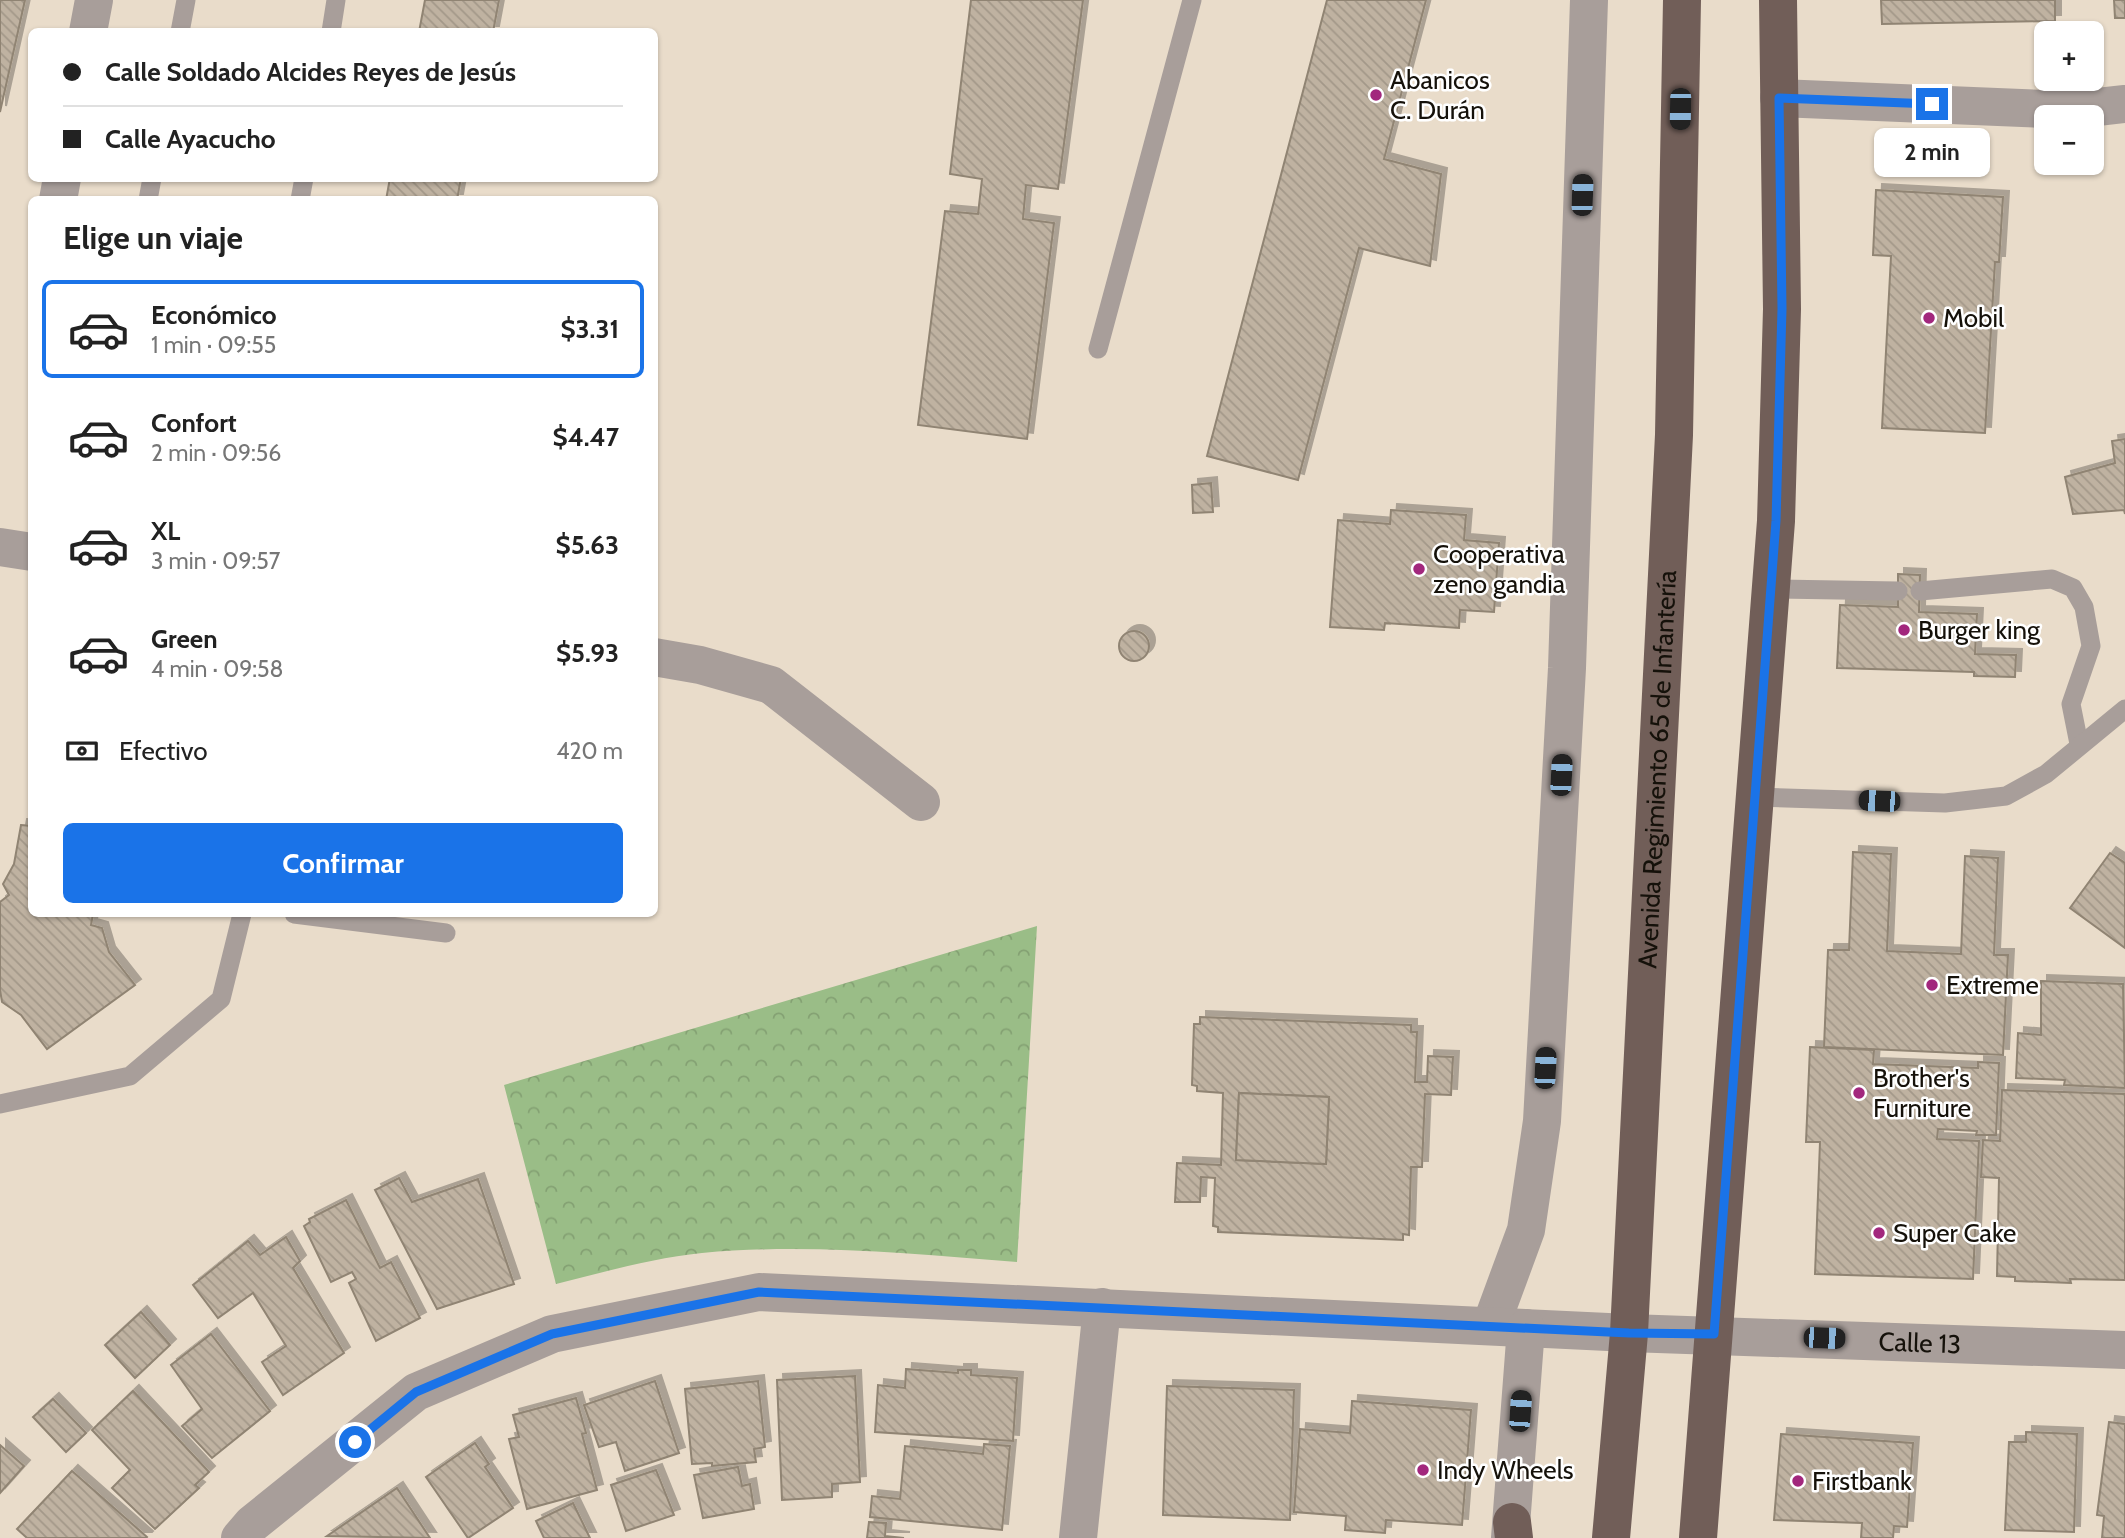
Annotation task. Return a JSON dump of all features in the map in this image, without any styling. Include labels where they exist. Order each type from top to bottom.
[{"type":"highway","name":"Avenida Regimiento 65 de Infantería","points":[[1611,1538],[1629,1333],[1674,435],[1682,0]]},
{"type":"highway","points":[[1698,1538],[1776,521],[1782,309],[1778,0]]},
{"type":"street","points":[[89,28],[94,0]]},
{"type":"street","points":[[1512,1533],[1508,1326],[1542,1121],[1567,668],[1589,0]]},
{"type":"street","points":[[1779,98],[2071,110],[2125,104]]},
{"type":"street","points":[[0,547],[28,551]]},
{"type":"street","points":[[658,658],[700,665],[771,685],[920,802]]},
{"type":"street","name":"Calle 13","points":[[240,1538],[252,1524],[416,1392],[552,1334],[759,1292],[1629,1333],[2125,1350]]},
{"type":"street","points":[[1078,1538],[1102,1307]]},
{"type":"lane","points":[[181,28],[186,0]]},
{"type":"lane","points":[[1098,349],[1192,0]]},
{"type":"lane","points":[[331,1],[331,28]]},
{"type":"lane","points":[[1920,591],[2052,579],[2073,588],[2084,607],[2091,646],[2071,704],[2079,744]]},
{"type":"lane","points":[[1771,589],[1898,591]]},
{"type":"lane","points":[[1755,797],[1945,803],[2006,796],[2046,774],[2079,744],[2125,709]]},
{"type":"lane","points":[[0,1104],[130,1076],[221,999],[241,917]]},
{"type":"lane","points":[[318,917],[446,933]]},
{"type":"green space","points":[[1037,926],[1017,1262],[820,1249],[741,1250],[665,1258],[556,1284],[504,1085]]},
{"type":"building","points":[[0,0],[25,0],[0,112]]},
{"type":"building","points":[[425,0],[499,0],[494,28],[420,28]]},
{"type":"building","points":[[971,0],[1083,0],[1058,189],[1026,185],[1023,219],[1054,223],[1027,439],[918,425],[945,211],[978,214],[982,179],[950,174]]},
{"type":"building","points":[[1327,0],[1426,0],[1384,159],[1441,174],[1430,266],[1359,248],[1298,480],[1207,456]]},
{"type":"building","points":[[1881,0],[2055,0],[2055,21],[1882,24]]},
{"type":"building","points":[[2114,0],[2125,0],[2125,18],[2115,18]]},
{"type":"building","points":[[389,182],[460,182],[458,196],[387,196]]},
{"type":"building","points":[[1876,190],[2003,197],[1999,262],[1995,262],[1985,433],[1882,428],[1891,256],[1873,255]]},
{"type":"building","points":[[2125,439],[2125,514],[2124,510],[2073,514],[2065,477],[2115,463],[2112,441]]},
{"type":"building","points":[[1211,483],[1213,512],[1193,513],[1192,485]]},
{"type":"building","points":[[1391,510],[1466,515],[1464,540],[1499,543],[1494,612],[1460,610],[1459,628],[1385,623],[1384,630],[1330,627],[1338,520],[1390,524]]},
{"type":"building","points":[[1898,574],[1920,575],[1919,612],[1977,614],[1975,654],[2016,655],[2015,677],[1974,676],[1974,672],[1837,668],[1840,605],[1898,607]]},
{"type":"building","points":[[1134,631],[1144,636],[1149,646],[1144,656],[1134,661],[1124,656],[1119,646],[1124,636]]},
{"type":"building","points":[[21,825],[28,826],[28,917],[92,917],[91,925],[102,928],[109,952],[135,985],[47,1049],[21,1015],[2,1002],[0,902],[9,895],[3,884],[14,864]]},
{"type":"building","points":[[1853,852],[1891,854],[1887,951],[1961,954],[1965,856],[1998,858],[1994,955],[2008,955],[2003,1055],[1824,1047],[1828,950],[1849,950]]},
{"type":"building","points":[[2110,853],[2125,863],[2125,948],[2070,908]]},
{"type":"building","points":[[2041,981],[2123,984],[2125,1088],[2064,1085],[2065,1080],[2016,1078],[2018,1033],[2041,1035]]},
{"type":"building","points":[[1200,1017],[1411,1025],[1411,1032],[1417,1032],[1415,1082],[1427,1082],[1428,1056],[1453,1057],[1451,1095],[1425,1094],[1422,1167],[1411,1167],[1409,1235],[1403,1234],[1403,1240],[1218,1232],[1218,1227],[1213,1226],[1215,1178],[1201,1177],[1200,1202],[1175,1202],[1177,1163],[1221,1165],[1223,1093],[1197,1091],[1197,1086],[1192,1085],[1194,1024],[1200,1024]],"holes":[[[1239,1093],[1329,1097],[1326,1164],[1236,1160]]]},
{"type":"building","points":[[1810,1047],[1874,1050],[1873,1064],[1978,1068],[1978,1062],[1999,1063],[1996,1135],[1938,1129],[1937,1139],[1979,1141],[1973,1279],[1815,1274],[1820,1142],[1806,1142]]},
{"type":"building","points":[[2002,1090],[2125,1094],[2125,1280],[2070,1279],[2071,1283],[2015,1281],[2015,1277],[1997,1276],[1999,1178],[1981,1177],[1983,1140],[2000,1141]]},
{"type":"building","points":[[1239,1093],[1329,1097],[1326,1164],[1236,1160]]},
{"type":"building","points":[[399,1178],[412,1202],[478,1179],[514,1284],[437,1309],[375,1190]]},
{"type":"building","points":[[346,1200],[380,1268],[391,1262],[420,1318],[376,1341],[349,1283],[356,1279],[352,1272],[331,1282],[304,1226],[310,1222],[309,1219]]},
{"type":"building","points":[[286,1237],[300,1261],[293,1268],[344,1353],[283,1395],[262,1362],[286,1346],[253,1293],[218,1318],[193,1285],[248,1241],[260,1255]]},
{"type":"building","points":[[141,1312],[170,1345],[135,1378],[105,1345]]},
{"type":"building","points":[[211,1334],[270,1411],[212,1458],[182,1426],[202,1409],[171,1365]]},
{"type":"building","points":[[906,1369],[958,1373],[958,1370],[971,1370],[971,1375],[1017,1378],[1013,1441],[875,1432],[878,1385],[905,1388]]},
{"type":"building","points":[[855,1376],[860,1482],[832,1484],[832,1497],[782,1500],[777,1380]]},
{"type":"building","points":[[655,1381],[679,1453],[625,1471],[616,1442],[599,1447],[584,1405]]},
{"type":"building","points":[[758,1381],[765,1447],[754,1449],[756,1462],[712,1466],[712,1463],[692,1464],[685,1389]]},
{"type":"building","points":[[1167,1386],[1294,1390],[1290,1520],[1163,1515]]},
{"type":"building","points":[[133,1391],[209,1472],[195,1485],[199,1488],[155,1529],[112,1488],[130,1470],[92,1430]]},
{"type":"building","points":[[576,1398],[586,1433],[582,1434],[597,1490],[527,1509],[509,1439],[519,1437],[513,1415]]},
{"type":"building","points":[[53,1399],[86,1433],[66,1452],[33,1417]]},
{"type":"building","points":[[1352,1401],[1471,1410],[1462,1525],[1386,1520],[1385,1533],[1345,1530],[1346,1516],[1294,1512],[1300,1429],[1350,1433]]},
{"type":"building","points":[[2109,1422],[2125,1424],[2125,1538],[2102,1538],[2104,1516],[2097,1515]]},
{"type":"building","points":[[2026,1432],[2077,1434],[2074,1532],[2005,1530],[2009,1442],[2026,1442]]},
{"type":"building","points":[[1781,1434],[1913,1443],[1907,1527],[1894,1526],[1893,1538],[1861,1538],[1862,1523],[1774,1520]]},
{"type":"building","points":[[475,1443],[489,1464],[485,1467],[513,1508],[468,1538],[426,1477]]},
{"type":"building","points":[[984,1444],[1010,1446],[1002,1530],[870,1517],[872,1496],[900,1499],[905,1446],[983,1454]]},
{"type":"building","points":[[0,1445],[24,1466],[0,1493]]},
{"type":"building","points":[[738,1467],[742,1486],[750,1484],[754,1509],[703,1518],[694,1475]]},
{"type":"building","points":[[656,1470],[674,1515],[626,1531],[611,1485]]},
{"type":"building","points":[[72,1471],[147,1537],[27,1538],[17,1529]]},
{"type":"building","points":[[397,1488],[430,1538],[327,1536]]},
{"type":"building","points":[[573,1503],[590,1538],[544,1538],[536,1521]]},
{"type":"building","points":[[869,1522],[886,1523],[885,1536],[904,1538],[867,1538]]},
{"type":"place","name":"Abanicos C. Durán","points":[[1376,95]]},
{"type":"place","name":"Mobil","points":[[1929,318]]},
{"type":"place","name":"Cooperativa zeno gandia","points":[[1419,569]]},
{"type":"place","name":"Burger king","points":[[1904,630]]},
{"type":"place","name":"Extreme","points":[[1932,985]]},
{"type":"place","name":"Brother's Furniture","points":[[1859,1093]]},
{"type":"place","name":"Super Cake","points":[[1879,1233]]},
{"type":"place","name":"Indy Wheels","points":[[1423,1470]]},
{"type":"place","name":"Firstbank","points":[[1798,1481]]},
{"type":"route","points":[[355,1442],[416,1392],[552,1334],[759,1292],[1629,1333],[1714,1334],[1776,521],[1782,309],[1779,98],[1932,104]]}]
